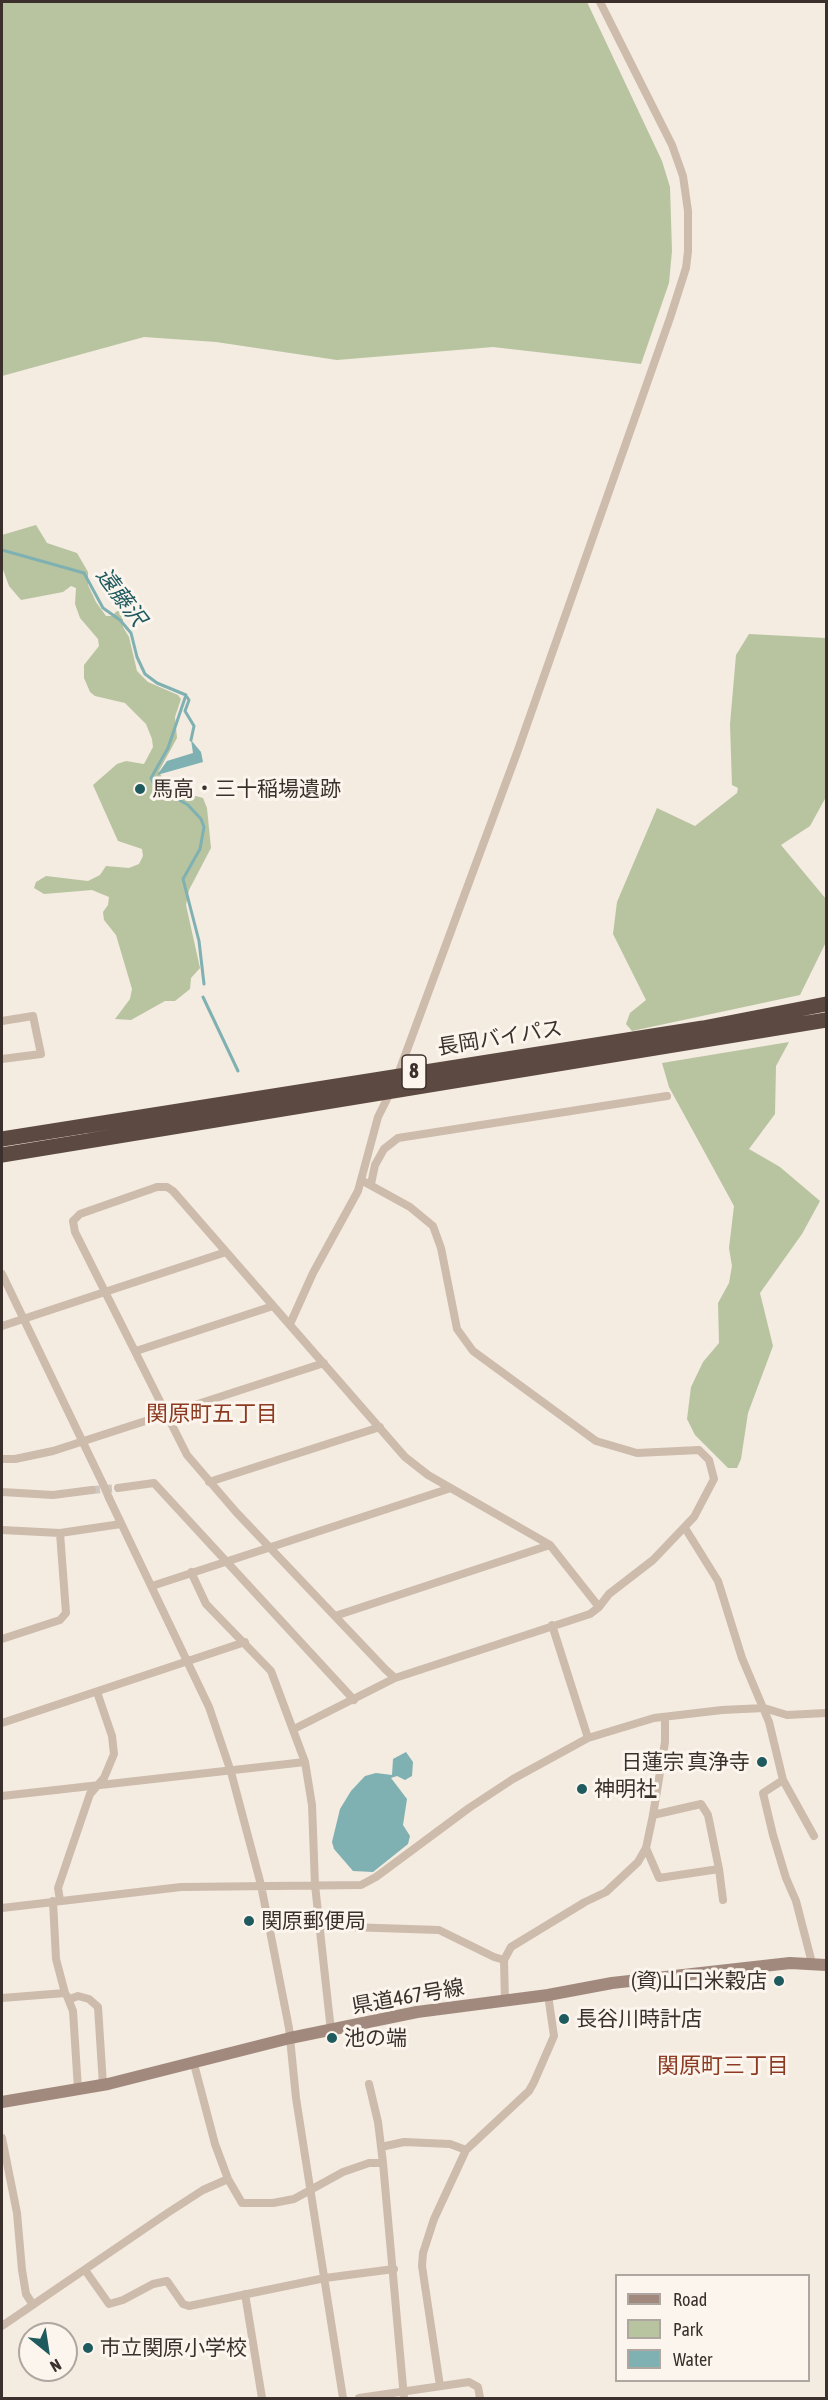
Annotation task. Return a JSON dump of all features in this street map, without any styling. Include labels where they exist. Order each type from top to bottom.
[{"type":"highway","name":"長岡バイパス","points":[[2,1139],[703,1028],[826,1004]]},
{"type":"highway","name":"長岡バイパス","points":[[2,1155],[826,1020]]},
{"type":"main road","name":"県道467号線","points":[[2,2102],[103,2085],[194,2064],[290,2038],[417,2012],[505,2002],[612,1983],[812,1963],[826,1965]]},
{"type":"street","points":[[290,1324],[361,1180],[378,1117],[398,1075],[518,750],[686,268],[688,211],[683,176],[672,145],[600,2]]},
{"type":"street","points":[[2,1021],[33,1016],[41,1054],[2,1059]]},
{"type":"street","points":[[371,1184],[375,1165],[384,1149],[398,1138],[667,1096]]},
{"type":"street","points":[[294,1729],[395,1678],[590,1614],[609,1594],[653,1560],[685,1528],[694,1517],[714,1479],[709,1460],[699,1450],[637,1453],[596,1441],[473,1351],[465,1344],[457,1329],[441,1248],[433,1226],[420,1214],[361,1180]]},
{"type":"street","points":[[395,1678],[270,1548],[187,1455],[72,1226],[74,1217],[158,1187],[167,1187],[173,1191],[405,1457],[451,1488],[495,1511],[550,1545],[599,1607]]},
{"type":"street","points":[[2,1326],[226,1252]]},
{"type":"street","points":[[2,1274],[188,1661],[208,1707],[231,1772],[261,1885],[279,1969],[343,2398]]},
{"type":"street","points":[[136,1352],[273,1306]]},
{"type":"street","points":[[2,1459],[33,1456],[83,1441],[324,1362]]},
{"type":"street","points":[[209,1482],[380,1427]]},
{"type":"street","points":[[118,1488],[154,1483],[354,1700]]},
{"type":"street","points":[[152,1586],[451,1488]]},
{"type":"street","points":[[2,1492],[52,1495],[92,1490]]},
{"type":"street","points":[[2,1530],[60,1533],[121,1524]]},
{"type":"street","points":[[685,1528],[718,1581],[742,1658],[764,1708],[783,1780],[814,1836]]},
{"type":"street","points":[[2,1639],[60,1620],[66,1613],[60,1533]]},
{"type":"street","points":[[334,1616],[550,1545]]},
{"type":"street","points":[[191,1572],[206,1604],[271,1671],[305,1762],[312,1805],[318,1926],[331,2031]]},
{"type":"street","points":[[552,1626],[588,1738]]},
{"type":"street","points":[[2,1723],[245,1642]]},
{"type":"street","points":[[78,2089],[67,1996],[56,1959],[56,1901],[58,1888],[90,1794],[109,1769],[114,1746],[96,1692]]},
{"type":"street","points":[[2,1908],[171,1888],[361,1885],[370,1881],[469,1808],[513,1779],[588,1738],[665,1717],[764,1708],[787,1715],[826,1713]]},
{"type":"street","points":[[505,2002],[504,1960],[517,1943],[606,1892],[638,1862],[646,1848],[665,1742],[665,1717]]},
{"type":"street","points":[[2,1796],[305,1762]]},
{"type":"street","points":[[783,1780],[763,1793],[812,1963]]},
{"type":"street","points":[[653,1815],[701,1804],[708,1815],[723,1900]]},
{"type":"street","points":[[646,1848],[659,1878],[719,1869]]},
{"type":"street","points":[[318,1926],[439,1930],[504,1960]]},
{"type":"street","points":[[440,2386],[422,2266],[423,2253],[434,2219],[466,2150],[529,2091],[534,2082],[554,2036],[549,1995]]},
{"type":"street","points":[[2,1998],[78,1996],[89,1999],[98,2007],[103,2085]]},
{"type":"street","points":[[194,2064],[228,2179],[242,2203],[273,2203],[294,2199],[349,2169],[369,2163],[383,2163]]},
{"type":"street","points":[[369,2084],[383,2163],[404,2396]]},
{"type":"street","points":[[2,2138],[17,2213],[26,2294],[33,2305]]},
{"type":"street","points":[[381,2147],[404,2142],[450,2144],[466,2150]]},
{"type":"street","points":[[2,2325],[203,2190],[228,2179]]},
{"type":"street","points":[[85,2270],[109,2304],[114,2304],[160,2281],[171,2284],[183,2304],[189,2306],[325,2278],[394,2269]]},
{"type":"street","points":[[245,2294],[262,2398]]},
{"type":"street","points":[[359,2398],[404,2396],[440,2386],[469,2382],[478,2387],[480,2398]]},
{"type":"green space","points":[[2,2],[587,2],[662,161],[670,187],[672,251],[669,283],[641,364],[493,347],[337,360],[216,342],[144,337],[2,376]]},
{"type":"green space","points":[[36,525],[47,543],[77,553],[88,572],[88,585],[106,616],[112,616],[119,609],[123,610],[123,627],[129,637],[137,671],[148,682],[178,695],[181,699],[175,717],[177,738],[159,771],[166,787],[177,795],[203,798],[207,808],[211,848],[189,890],[186,905],[200,968],[191,978],[190,989],[175,1001],[165,1001],[131,1020],[115,1019],[130,999],[132,989],[116,935],[104,920],[103,912],[108,905],[109,897],[92,890],[44,894],[34,888],[36,882],[46,876],[88,881],[100,875],[106,866],[129,868],[139,864],[143,856],[142,849],[118,841],[93,785],[117,764],[126,761],[144,764],[153,747],[152,739],[146,724],[125,703],[95,696],[90,692],[84,678],[84,665],[99,646],[98,639],[80,618],[75,604],[76,588],[71,586],[63,592],[21,600],[9,586],[2,567],[2,535]]},
{"type":"green space","points":[[749,634],[826,638],[826,797],[810,826],[781,845],[826,899],[826,942],[800,995],[632,1031],[626,1024],[630,1013],[646,1000],[613,934],[617,902],[657,808],[695,826],[737,793],[738,788],[732,785],[730,724],[736,655]]},
{"type":"green space","points":[[789,1042],[776,1066],[775,1114],[749,1149],[780,1167],[820,1201],[802,1234],[760,1293],[773,1346],[748,1413],[741,1459],[737,1468],[728,1468],[695,1435],[687,1419],[691,1387],[703,1362],[719,1343],[718,1303],[729,1283],[732,1266],[729,1248],[734,1206],[669,1087],[662,1063]]},
{"type":"water","points":[[191,740],[201,752],[203,762],[157,775],[167,761],[193,753]]},
{"type":"water","points":[[406,1752],[413,1762],[412,1776],[405,1780],[397,1776],[391,1778],[407,1799],[403,1825],[410,1836],[408,1844],[373,1872],[353,1871],[334,1849],[332,1842],[340,1809],[351,1791],[365,1776],[376,1773],[392,1775],[393,1759]]},
{"type":"waterway","name":"遠藤沢","points":[[2,550],[84,573],[103,608],[120,620],[131,633],[137,657],[145,674],[157,683],[186,695],[168,748],[151,778],[155,786],[188,805],[201,819],[204,827],[200,849],[183,879],[199,941],[204,984]]},
{"type":"waterway","points":[[187,697],[189,700],[185,711],[194,726],[191,740]]},
{"type":"waterway","name":"遠藤沢","points":[[203,997],[238,1071]]},
{"type":"tunnel","points":[[92,1490],[118,1488]]},
{"type":"place","name":"馬高・三十稲場遺跡","points":[[140,789]]},
{"type":"place","name":"日蓮宗 真浄寺","points":[[762,1762]]},
{"type":"place","name":"神明社","points":[[582,1789]]},
{"type":"place","name":"関原郵便局","points":[[249,1921]]},
{"type":"place","name":"(資)山口米穀店","points":[[779,1981]]},
{"type":"place","name":"長谷川時計店","points":[[564,2019]]},
{"type":"place","name":"池の端","points":[[332,2038]]},
{"type":"place","name":"市立関原小学校","points":[[88,2348]]},
{"type":"district","name":"関原町五丁目","points":[[212,1414]]},
{"type":"district","name":"関原町三丁目","points":[[723,2066]]}]
